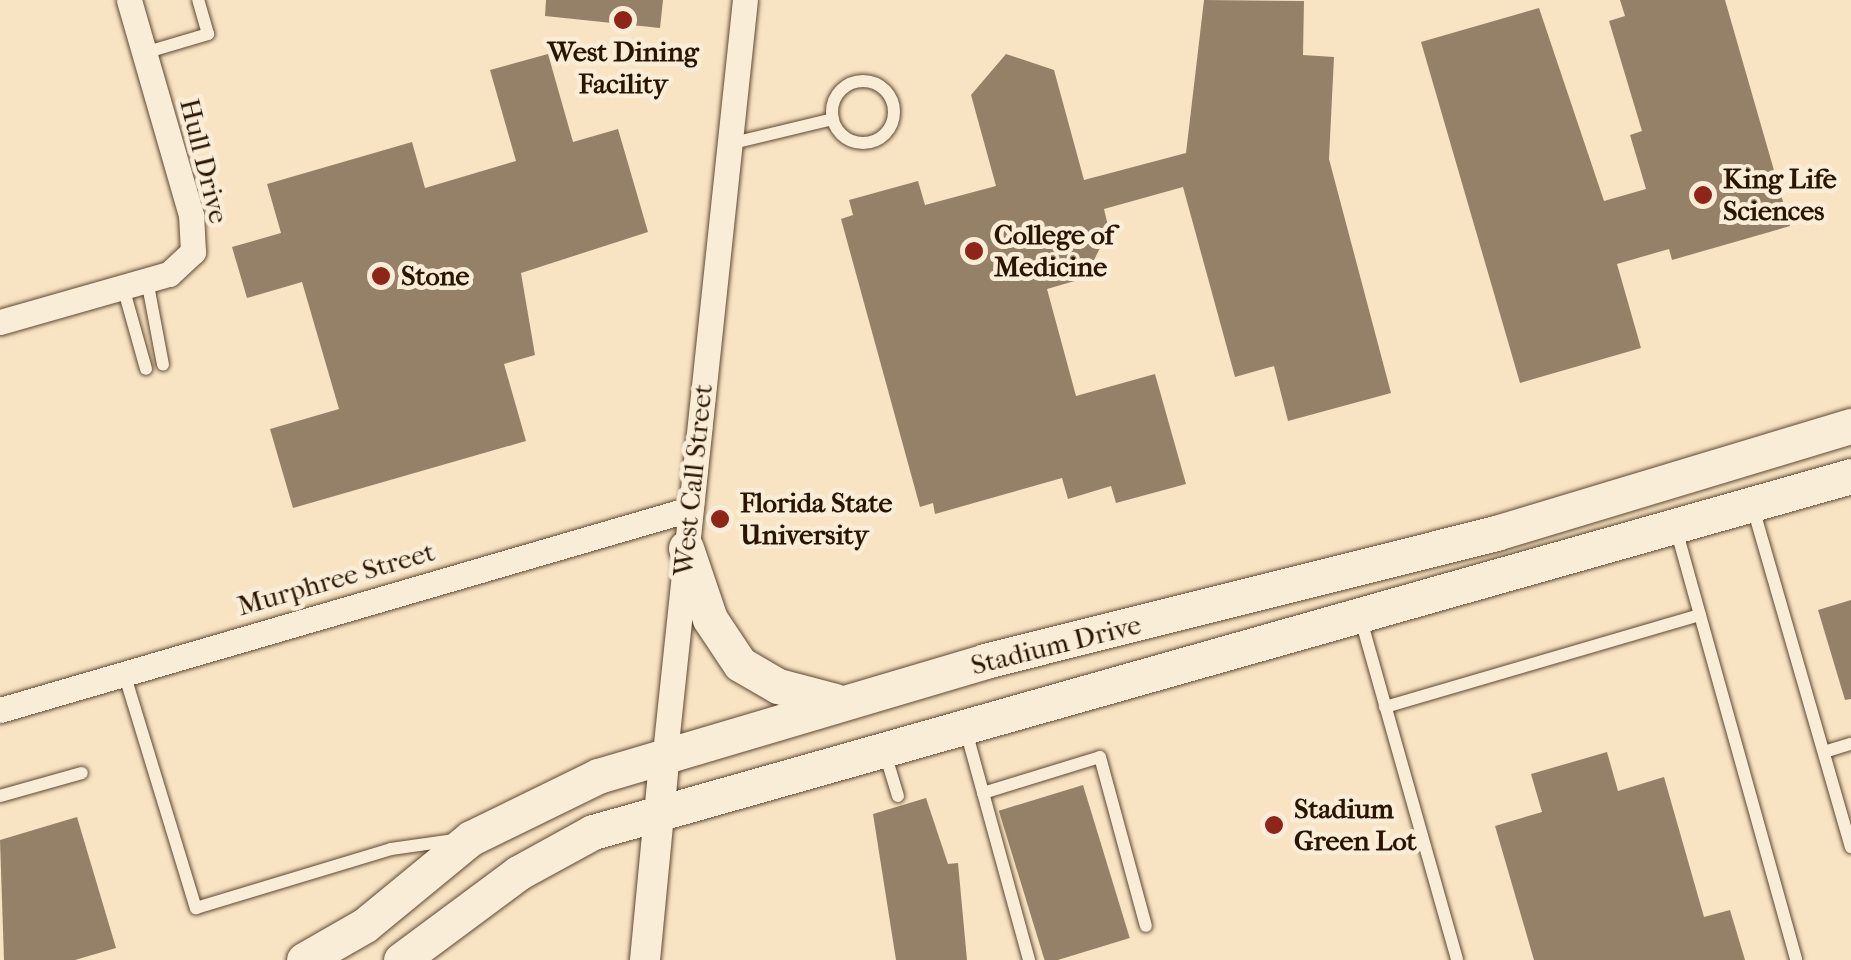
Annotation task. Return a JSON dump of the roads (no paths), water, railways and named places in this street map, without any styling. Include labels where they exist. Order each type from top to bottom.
[{"type":"main road","name":"Stadium Drive","points":[[304,960],[365,925],[471,838],[564,789],[665,754],[846,701],[1382,564],[1851,426]]},
{"type":"main road","name":"Stadium Drive","points":[[401,960],[554,852],[659,812],[964,723],[1361,620],[1851,476]]},
{"type":"main road","points":[[686,548],[710,619],[740,664],[778,686],[846,701]]},
{"type":"street","name":"Hull Drive","points":[[0,322],[180,268],[195,244],[129,0]]},
{"type":"street","name":"West Call Street","points":[[645,960],[745,0]]},
{"type":"street","name":"Murphree Street","points":[[0,710],[690,509]]},
{"type":"lane","points":[[144,52],[208,34],[198,0]]},
{"type":"lane","points":[[854,82],[874,83],[892,104],[892,123],[871,142],[850,140],[834,119],[838,95],[854,82]]},
{"type":"lane","points":[[729,144],[834,119]]},
{"type":"lane","points":[[135,284],[163,365]]},
{"type":"lane","points":[[135,284],[146,370]]},
{"type":"lane","points":[[1752,505],[1851,846]]},
{"type":"lane","points":[[1676,528],[1796,960]]},
{"type":"lane","points":[[1385,707],[1700,614]]},
{"type":"lane","points":[[1361,620],[1457,960]]},
{"type":"lane","points":[[124,673],[196,908],[391,849],[471,838]]},
{"type":"lane","points":[[964,723],[1029,960]]},
{"type":"lane","points":[[1824,752],[1851,744]]},
{"type":"lane","points":[[883,746],[898,796]]},
{"type":"lane","points":[[983,793],[1100,758],[1146,926]]},
{"type":"lane","points":[[0,796],[82,772]]},
{"type":"place","name":"West Dining Facility","points":[[623,20]]},
{"type":"place","name":"King Life Sciences","points":[[1703,195]]},
{"type":"place","name":"College of Medicine","points":[[974,251]]},
{"type":"place","name":"Stone","points":[[381,276]]},
{"type":"place","name":"Florida State University","points":[[720,519]]},
{"type":"place","name":"Stadium Green Lot","points":[[1274,825]]}]
